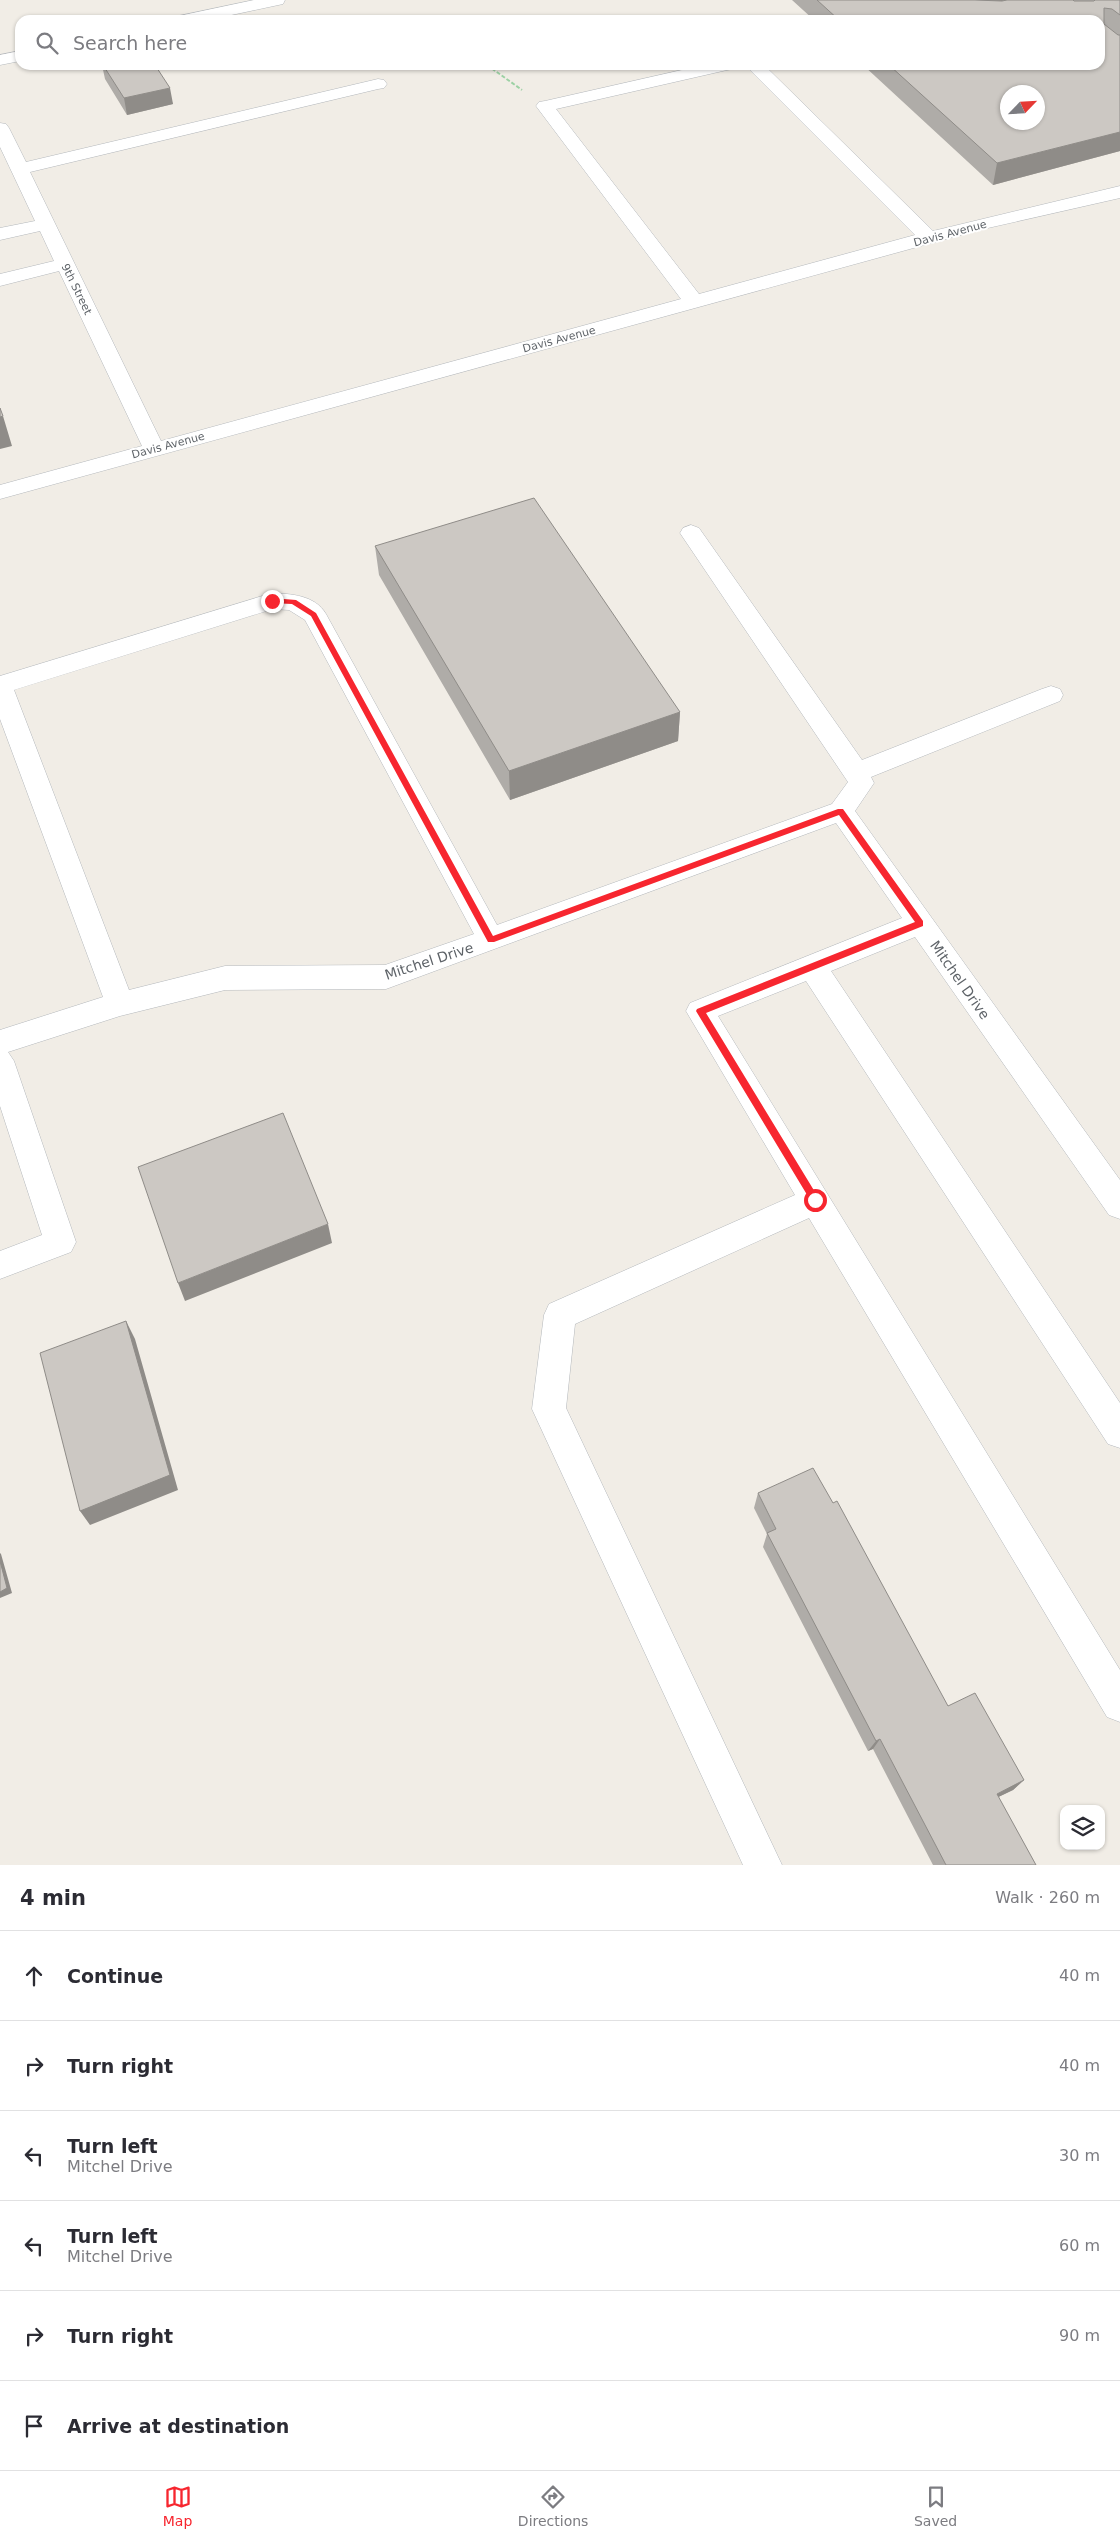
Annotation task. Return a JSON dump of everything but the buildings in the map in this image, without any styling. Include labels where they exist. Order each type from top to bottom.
[{"type":"street","points":[[208,15],[276,0]]},
{"type":"street","points":[[0,60],[15,57]]},
{"type":"street","points":[[694,302],[545,106],[705,70]]},
{"type":"street","points":[[759,70],[929,238]]},
{"type":"street","points":[[20,170],[378,84]]},
{"type":"street","name":"9th Street","points":[[0,128],[154,449]]},
{"type":"street","name":"Davis Avenue","points":[[0,492],[929,238],[1120,192]]},
{"type":"street","points":[[0,234],[46,224]]},
{"type":"street","points":[[0,280],[65,264]]},
{"type":"street","points":[[691,533],[856,773],[861,783],[841,811]]},
{"type":"street","points":[[120,1004],[0,686],[272,601],[294,602],[314,614],[491,940]]},
{"type":"street","points":[[856,773],[1051,695]]},
{"type":"street","name":"Mitchel Drive","points":[[0,1042],[120,1004],[225,978],[386,977],[841,811],[1120,1205]]},
{"type":"street","points":[[920,924],[700,1011],[1120,1704]]},
{"type":"street","points":[[812,966],[1120,1432]]},
{"type":"street","points":[[0,1061],[60,1242],[0,1265]]},
{"type":"street","points":[[763,1865],[548,1409],[560,1315],[815,1200]]},
{"type":"path","points":[[494,70],[545,106]]},
{"type":"route","points":[[272,601],[294,602],[314,614],[491,940],[841,811],[920,924],[700,1011],[815,1200]]}]
